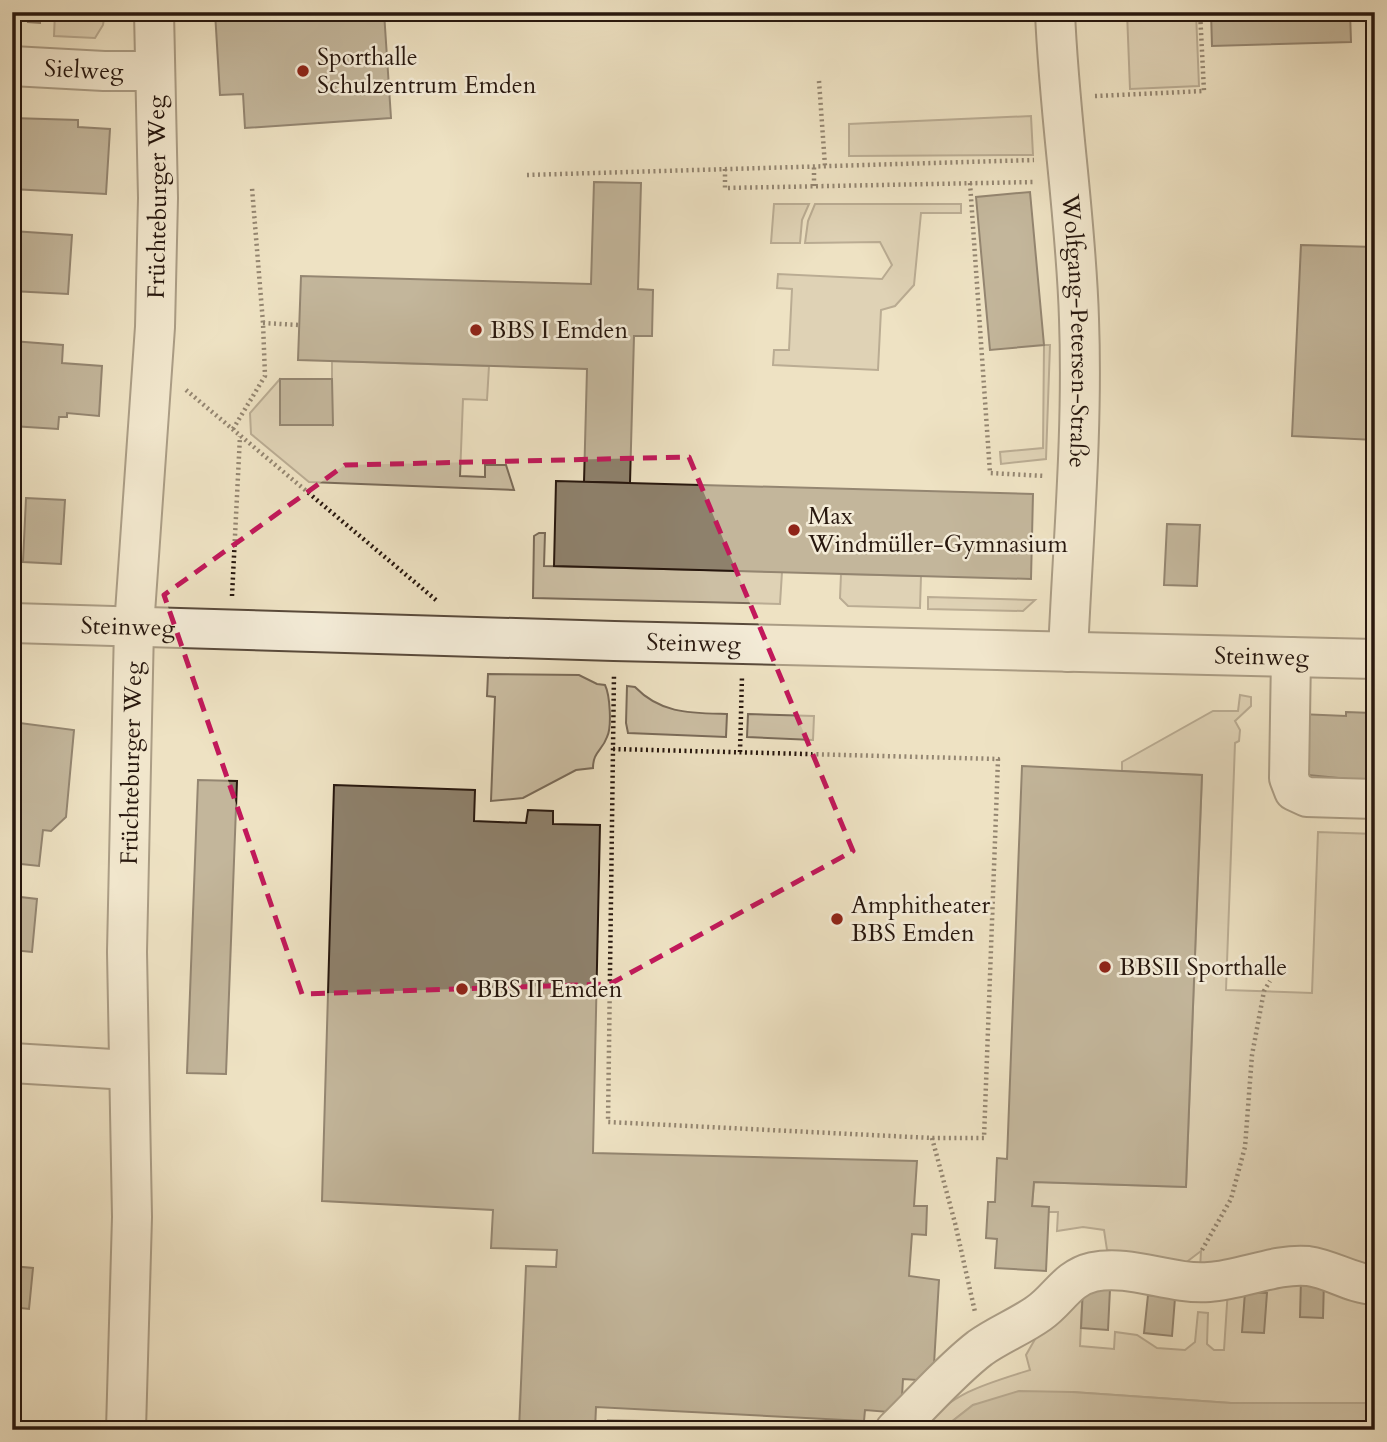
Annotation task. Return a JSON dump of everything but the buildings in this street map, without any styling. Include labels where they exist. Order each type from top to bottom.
[{"type":"street","name":"Früchteburger Weg","points":[[126,1430],[132,1217],[127,952],[134,627],[153,363],[158,198],[154,12]]},
{"type":"street","name":"Wolfgang-Petersen-Straße","points":[[1055,12],[1059,98],[1079,316],[1080,386],[1068,652]]},
{"type":"street","name":"Sielweg","points":[[12,66],[104,72],[155,71]]},
{"type":"street","name":"Steinweg","points":[[12,623],[1375,659]]},
{"type":"street","points":[[1291,657],[1289,778],[1294,791],[1307,797],[1375,799]]},
{"type":"street","points":[[12,1063],[129,1070]]},
{"type":"street","points":[[895,1430],[981,1347],[1042,1312],[1069,1282],[1078,1276],[1095,1271],[1112,1271],[1188,1283],[1235,1279],[1290,1266],[1309,1266],[1375,1285]]},
{"type":"path","points":[[1059,98],[1204,91],[1200,12]]},
{"type":"path","points":[[820,80],[825,166]]},
{"type":"path","points":[[527,176],[825,166],[1066,170]]},
{"type":"path","points":[[814,167],[814,186]]},
{"type":"path","points":[[725,169],[725,188],[970,183],[1066,170]]},
{"type":"path","points":[[970,183],[990,473],[1076,477]]},
{"type":"path","points":[[233,429],[265,376],[252,188]]},
{"type":"path","points":[[263,323],[299,325]]},
{"type":"path","points":[[153,363],[438,602]]},
{"type":"path","points":[[230,630],[240,436]]},
{"type":"path","points":[[613,749],[998,759],[984,1138],[932,1138],[608,1122],[614,641]]},
{"type":"path","points":[[740,752],[743,671]]},
{"type":"path","points":[[1188,1283],[1202,1251],[1231,1199],[1245,1147],[1252,1055],[1264,991],[1270,981]]},
{"type":"path","points":[[932,1138],[955,1223],[981,1347]]},
{"type":"highlighted area","points":[[689,457],[853,851],[610,984],[302,994],[164,595],[345,465]]},
{"type":"shaded area","points":[[55,12],[105,12],[103,25],[95,38],[54,36]]},
{"type":"shaded area","points":[[1127,12],[1196,12],[1199,86],[1130,89]]},
{"type":"shaded area","points":[[1031,116],[1033,155],[849,156],[849,124]]},
{"type":"shaded area","points":[[774,204],[809,204],[802,220],[800,243],[771,243]]},
{"type":"shaded area","points":[[815,204],[961,204],[961,213],[921,213],[914,285],[895,306],[881,310],[878,370],[773,365],[774,350],[789,350],[792,289],[777,288],[778,274],[882,279],[892,265],[880,242],[805,243],[808,221]]},
{"type":"shaded area","points":[[1044,345],[1050,345],[1046,459],[1001,464],[1000,452],[1043,448]]},
{"type":"shaded area","points":[[332,361],[489,366],[487,400],[463,399],[460,476],[485,477],[485,465],[506,465],[514,490],[309,482],[251,434],[250,413],[280,379],[332,425]]},
{"type":"shaded area","points":[[545,533],[544,566],[782,572],[780,604],[533,598],[534,536]]},
{"type":"shaded area","points":[[841,574],[921,576],[920,608],[848,606],[840,598]]},
{"type":"shaded area","points":[[928,597],[1035,600],[1023,611],[928,609]]},
{"type":"shaded area","points":[[488,674],[579,675],[605,685],[610,726],[605,742],[594,758],[593,768],[576,770],[523,798],[491,801],[495,697],[487,696]]},
{"type":"shaded area","points":[[627,686],[635,687],[645,696],[666,707],[689,712],[727,714],[726,737],[628,733]]},
{"type":"shaded area","points":[[1240,695],[1251,697],[1251,706],[1235,721],[1240,730],[1239,741],[1235,743],[1226,990],[1312,993],[1318,832],[1375,834],[1375,1269],[1200,1269],[1201,1251],[1180,1267],[1107,1250],[1104,1230],[1083,1227],[1057,1231],[1058,1212],[1048,1212],[1048,1207],[1032,1206],[1034,1182],[1186,1187],[1202,775],[1122,771],[1122,762],[1213,711],[1238,711]]},
{"type":"shaded area","points":[[748,714],[814,716],[813,740],[747,737]]},
{"type":"shaded area","points":[[1301,1279],[1375,1291],[1375,1403],[1231,1403],[1072,1392],[973,1405],[941,1430],[916,1430],[944,1407],[969,1392],[1030,1370],[1026,1355],[1066,1285],[1083,1281],[1080,1346],[1114,1349],[1115,1332],[1137,1335],[1157,1348],[1185,1350],[1195,1342],[1198,1312],[1208,1313],[1207,1344],[1214,1350],[1224,1350],[1228,1289]]},
{"type":"shaded area","points":[[1019,1391],[1231,1403],[1375,1403],[1375,1430],[941,1430],[973,1405]]},
{"type":"shaded area","points":[[608,1420],[713,1423],[713,1430],[608,1430]]},
{"type":"shaded area","points":[[732,1423],[838,1426],[838,1430],[732,1430]]},
{"type":"place","name":"Sporthalle Schulzentrum Emden","points":[[303,71]]},
{"type":"place","name":"BBS I Emden","points":[[476,330]]},
{"type":"place","name":"Max Windmüller-Gymnasium","points":[[794,530]]},
{"type":"place","name":"Amphitheater BBS Emden","points":[[837,919]]},
{"type":"place","name":"BBSII Sporthalle","points":[[1105,967]]},
{"type":"place","name":"BBS II Emden","points":[[462,989]]}]
